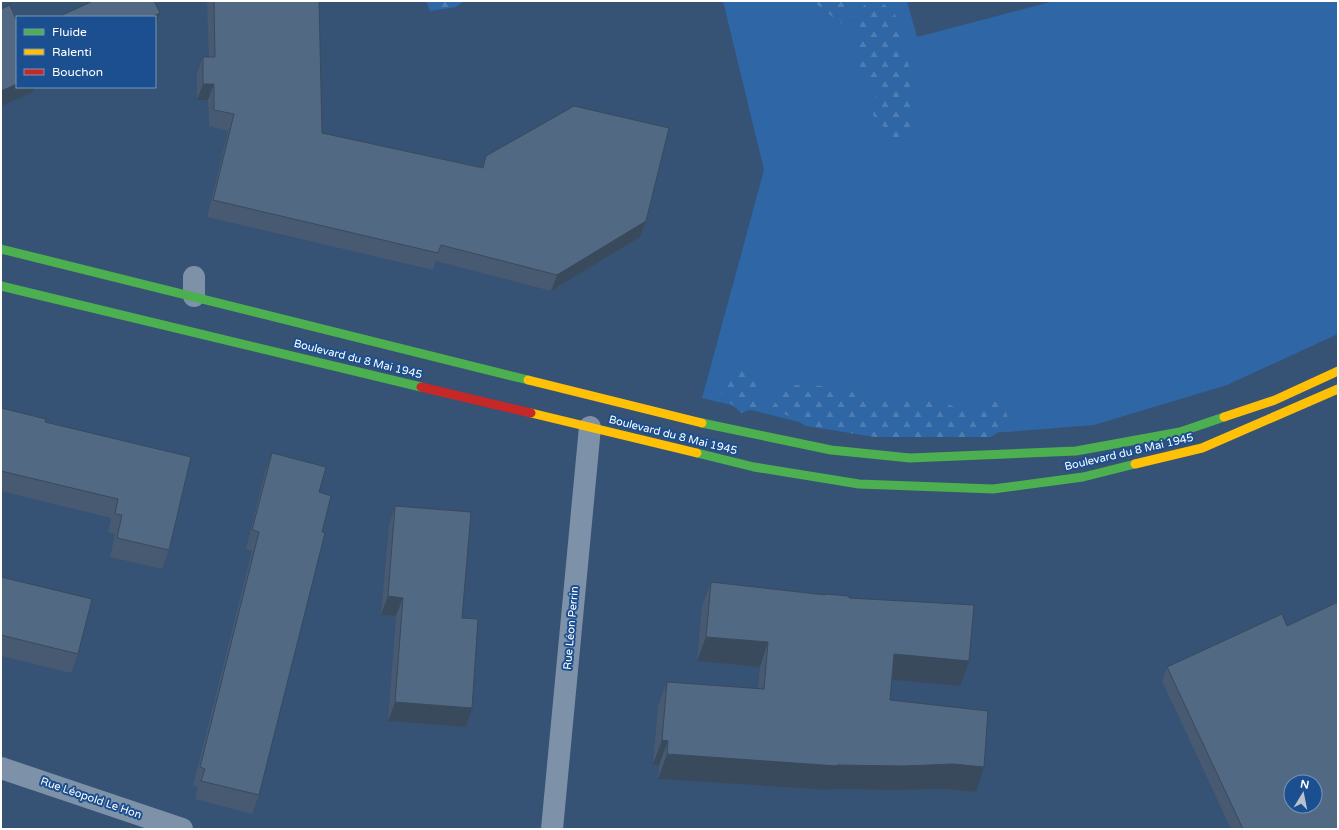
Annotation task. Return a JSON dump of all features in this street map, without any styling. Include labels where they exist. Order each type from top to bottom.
[{"type":"main road","name":"Boulevard du 8 Mai 1945","points":[[1,249],[194,287],[682,419],[831,450],[910,458],[1076,451],[1180,432],[1275,400],[1338,371]]},
{"type":"main road","name":"Boulevard du 8 Mai 1945","points":[[1,286],[754,467],[859,484],[992,490],[1083,477],[1202,448],[1338,389]]},
{"type":"street","name":"Rue Léon Perrin","points":[[552,829],[590,428]]},
{"type":"street","name":"Rue Léopold Le Hon","points":[[1,768],[182,829]]},
{"type":"green space","points":[[426,1],[464,1],[456,7],[430,11]]},
{"type":"green space","points":[[723,1],[907,1],[917,37],[1054,1],[1338,1],[1338,334],[1227,385],[1094,425],[1008,432],[902,430],[803,423],[702,398],[764,170]]},
{"type":"green space","points":[[813,1],[852,1],[847,27],[826,12]]},
{"type":"green space","points":[[868,1],[880,1],[895,14],[909,67],[915,138],[896,141],[873,115],[878,87],[857,72],[854,17]]},
{"type":"green space","points":[[754,370],[761,389],[757,407],[741,413],[721,394],[727,371]]},
{"type":"green space","points":[[790,385],[828,386],[885,401],[929,396],[964,411],[1002,400],[1010,425],[991,437],[875,437],[806,426],[772,407]]},
{"type":"building","points":[[93,1],[154,1],[160,13],[154,16],[60,16]]},
{"type":"building","points":[[214,1],[319,1],[322,133],[483,168],[486,156],[574,106],[669,128],[646,221],[557,275],[441,245],[438,253],[213,200],[234,114],[214,110],[214,84],[203,84],[203,57],[215,57]]},
{"type":"building","points":[[10,5],[16,20],[16,84],[1,91],[1,9]]},
{"type":"building","points":[[1,408],[46,419],[45,422],[191,457],[169,550],[117,538],[122,515],[115,514],[118,499],[1,471]]},
{"type":"building","points":[[272,453],[326,467],[319,492],[331,496],[322,532],[325,533],[259,795],[201,781],[205,769],[200,767],[259,532],[252,530]]},
{"type":"building","points":[[395,506],[471,512],[462,618],[478,619],[472,708],[395,702],[403,598],[388,596]]},
{"type":"building","points":[[1,577],[92,599],[78,654],[1,635]]},
{"type":"building","points":[[711,582],[825,595],[849,596],[849,598],[974,605],[969,661],[894,654],[890,700],[988,711],[984,767],[953,764],[837,766],[667,754],[668,741],[662,740],[667,682],[764,689],[768,642],[706,637]]},
{"type":"building","points":[[1338,602],[1338,829],[1243,829],[1167,667],[1282,614],[1287,626]]},
{"type":"traffic: fast","points":[[1,249],[528,380]]},
{"type":"traffic: fast","points":[[1,286],[421,387]]},
{"type":"traffic: fast","points":[[702,423],[831,450],[910,458],[1076,451],[1180,432],[1224,417]]},
{"type":"traffic: fast","points":[[697,453],[754,467],[859,484],[993,489],[1083,477],[1135,464]]},
{"type":"traffic: slow","points":[[1224,417],[1275,400],[1338,371]]},
{"type":"traffic: slow","points":[[528,380],[702,423]]},
{"type":"traffic: slow","points":[[1135,464],[1202,448],[1338,389]]},
{"type":"traffic: slow","points":[[531,413],[697,453]]},
{"type":"traffic: jam","points":[[421,387],[531,413]]}]
